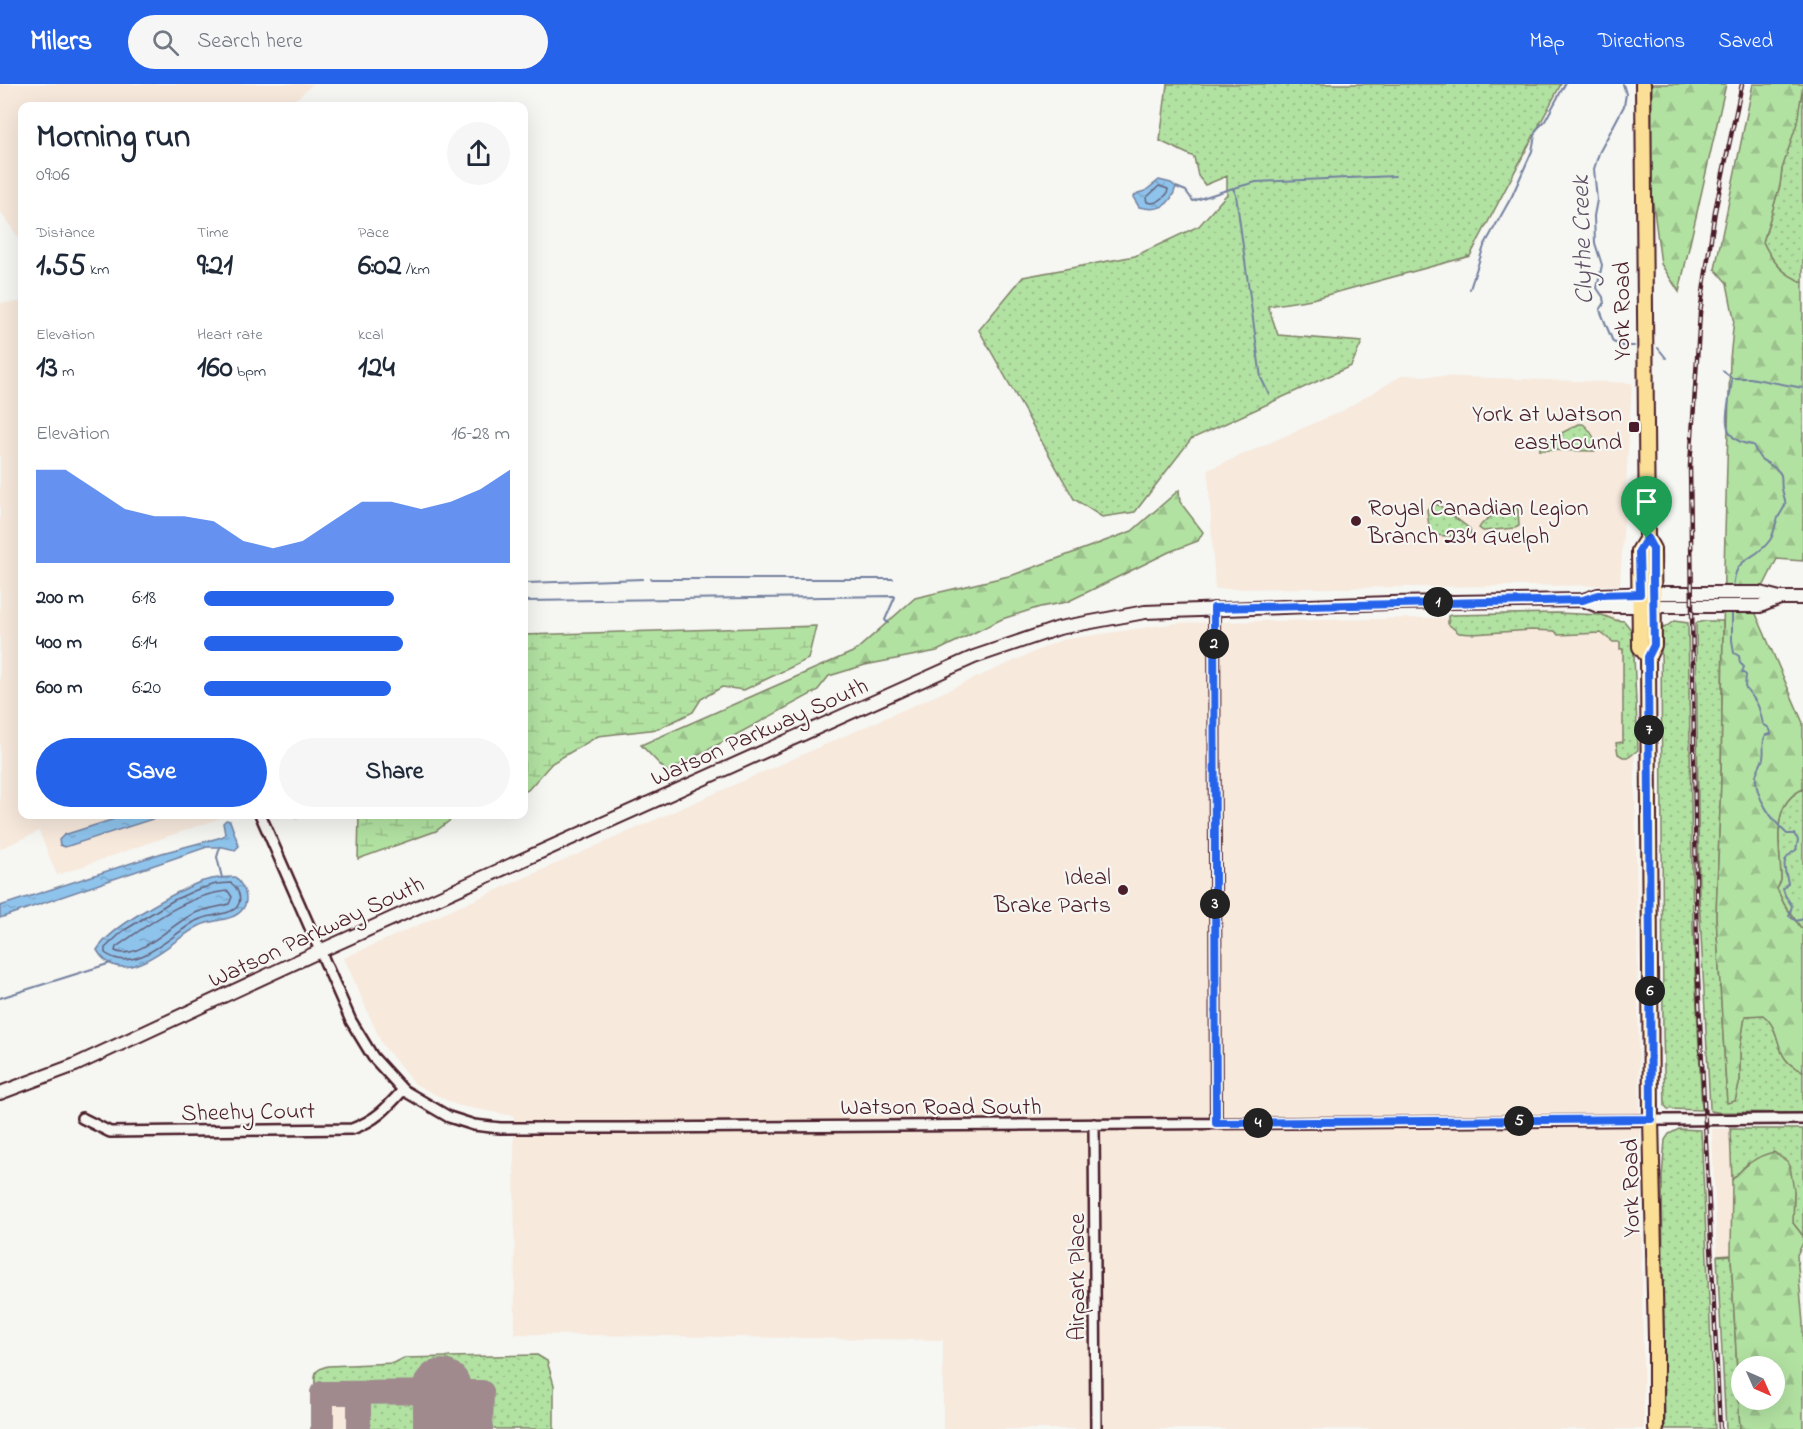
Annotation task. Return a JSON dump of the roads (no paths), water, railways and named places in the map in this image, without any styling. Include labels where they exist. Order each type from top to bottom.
[{"type":"main road","name":"York Road","points":[[1643,84],[1647,538],[1653,549],[1640,647],[1648,657],[1656,1429]]},
{"type":"main road","points":[[1647,600],[1711,593],[1760,593],[1780,598],[1803,598]]},
{"type":"main road","points":[[1647,600],[1712,607],[1760,606],[1780,598]]},
{"type":"main road","name":"Watson Parkway South","points":[[0,1093],[75,1065],[320,951],[974,657],[1059,628],[1145,612],[1214,608],[1583,600],[1598,606],[1647,600]]},
{"type":"street","points":[[1214,608],[1216,1123]]},
{"type":"street","name":"Watson Road South","points":[[262,819],[351,1021],[373,1057],[403,1090],[449,1117],[474,1125],[500,1128],[1803,1119]]},
{"type":"street","name":"Sheehy Court","points":[[82,1118],[110,1132],[352,1129],[369,1123],[384,1111],[403,1090]]},
{"type":"street","name":"Airpark Place","points":[[1094,1124],[1096,1429]]},
{"type":"water","points":[[1159,180],[1176,187],[1170,199],[1157,208],[1139,207],[1133,197]]},
{"type":"water","points":[[114,819],[153,819],[65,847],[60,845],[59,840],[64,835]]},
{"type":"water","points":[[226,820],[230,821],[239,846],[235,850],[207,847],[0,918],[0,906],[162,853],[222,837],[225,834],[223,823]]},
{"type":"water","points":[[235,877],[243,888],[246,901],[242,910],[233,917],[199,926],[147,960],[133,965],[120,967],[108,962],[97,950],[104,941],[127,922],[169,897],[203,881]]},
{"type":"waterway","points":[[1470,289],[1484,246],[1512,196],[1532,151],[1536,130],[1545,121],[1565,84]]},
{"type":"waterway","name":"Clythe Creek","points":[[1623,84],[1626,94],[1624,106],[1599,153],[1594,169],[1597,200],[1594,216],[1595,243],[1602,265],[1597,288],[1603,297],[1604,304],[1600,310],[1613,342],[1623,346],[1634,346]]},
{"type":"waterway","points":[[1234,188],[1256,182],[1395,176]]},
{"type":"waterway","points":[[1176,187],[1186,191],[1193,201],[1233,188],[1236,195],[1261,378],[1269,394]]},
{"type":"waterway","name":"Clythe Creek","points":[[1658,348],[1666,358]]},
{"type":"waterway","name":"Clythe Creek","points":[[1723,371],[1732,378],[1727,410],[1728,429],[1732,436],[1740,442],[1753,445],[1760,458],[1779,472],[1785,502],[1773,535],[1764,548],[1741,564],[1734,578],[1733,589]]},
{"type":"waterway","points":[[1732,378],[1750,378],[1803,388]]},
{"type":"waterway","points":[[528,583],[643,579]]},
{"type":"waterway","points":[[651,579],[893,579]]},
{"type":"waterway","points":[[528,601],[894,596],[885,620],[888,623]]},
{"type":"waterway","name":"Clythe Creek","points":[[1732,609],[1734,653],[1739,656],[1740,663],[1744,667],[1742,672],[1746,675],[1745,687],[1757,704],[1763,724],[1771,732],[1764,740],[1763,758],[1756,776],[1756,784],[1761,800],[1776,822],[1787,834],[1794,834],[1798,840],[1796,850],[1785,861],[1788,883],[1783,889],[1792,906],[1789,916],[1796,921],[1803,919]]},
{"type":"waterway","points":[[220,847],[217,857],[222,878]]},
{"type":"waterway","points":[[0,998],[111,963]]},
{"type":"railway","points":[[1720,1429],[1697,960],[1690,466],[1700,313],[1715,211],[1742,84]]},
{"type":"place","name":"York at Watson eastbound","points":[[1634,427]]},
{"type":"place","name":"Royal Canadian Legion Branch 234 Guelph","points":[[1356,521]]},
{"type":"place","name":"Ideal Brake Parts","points":[[1123,890]]}]
